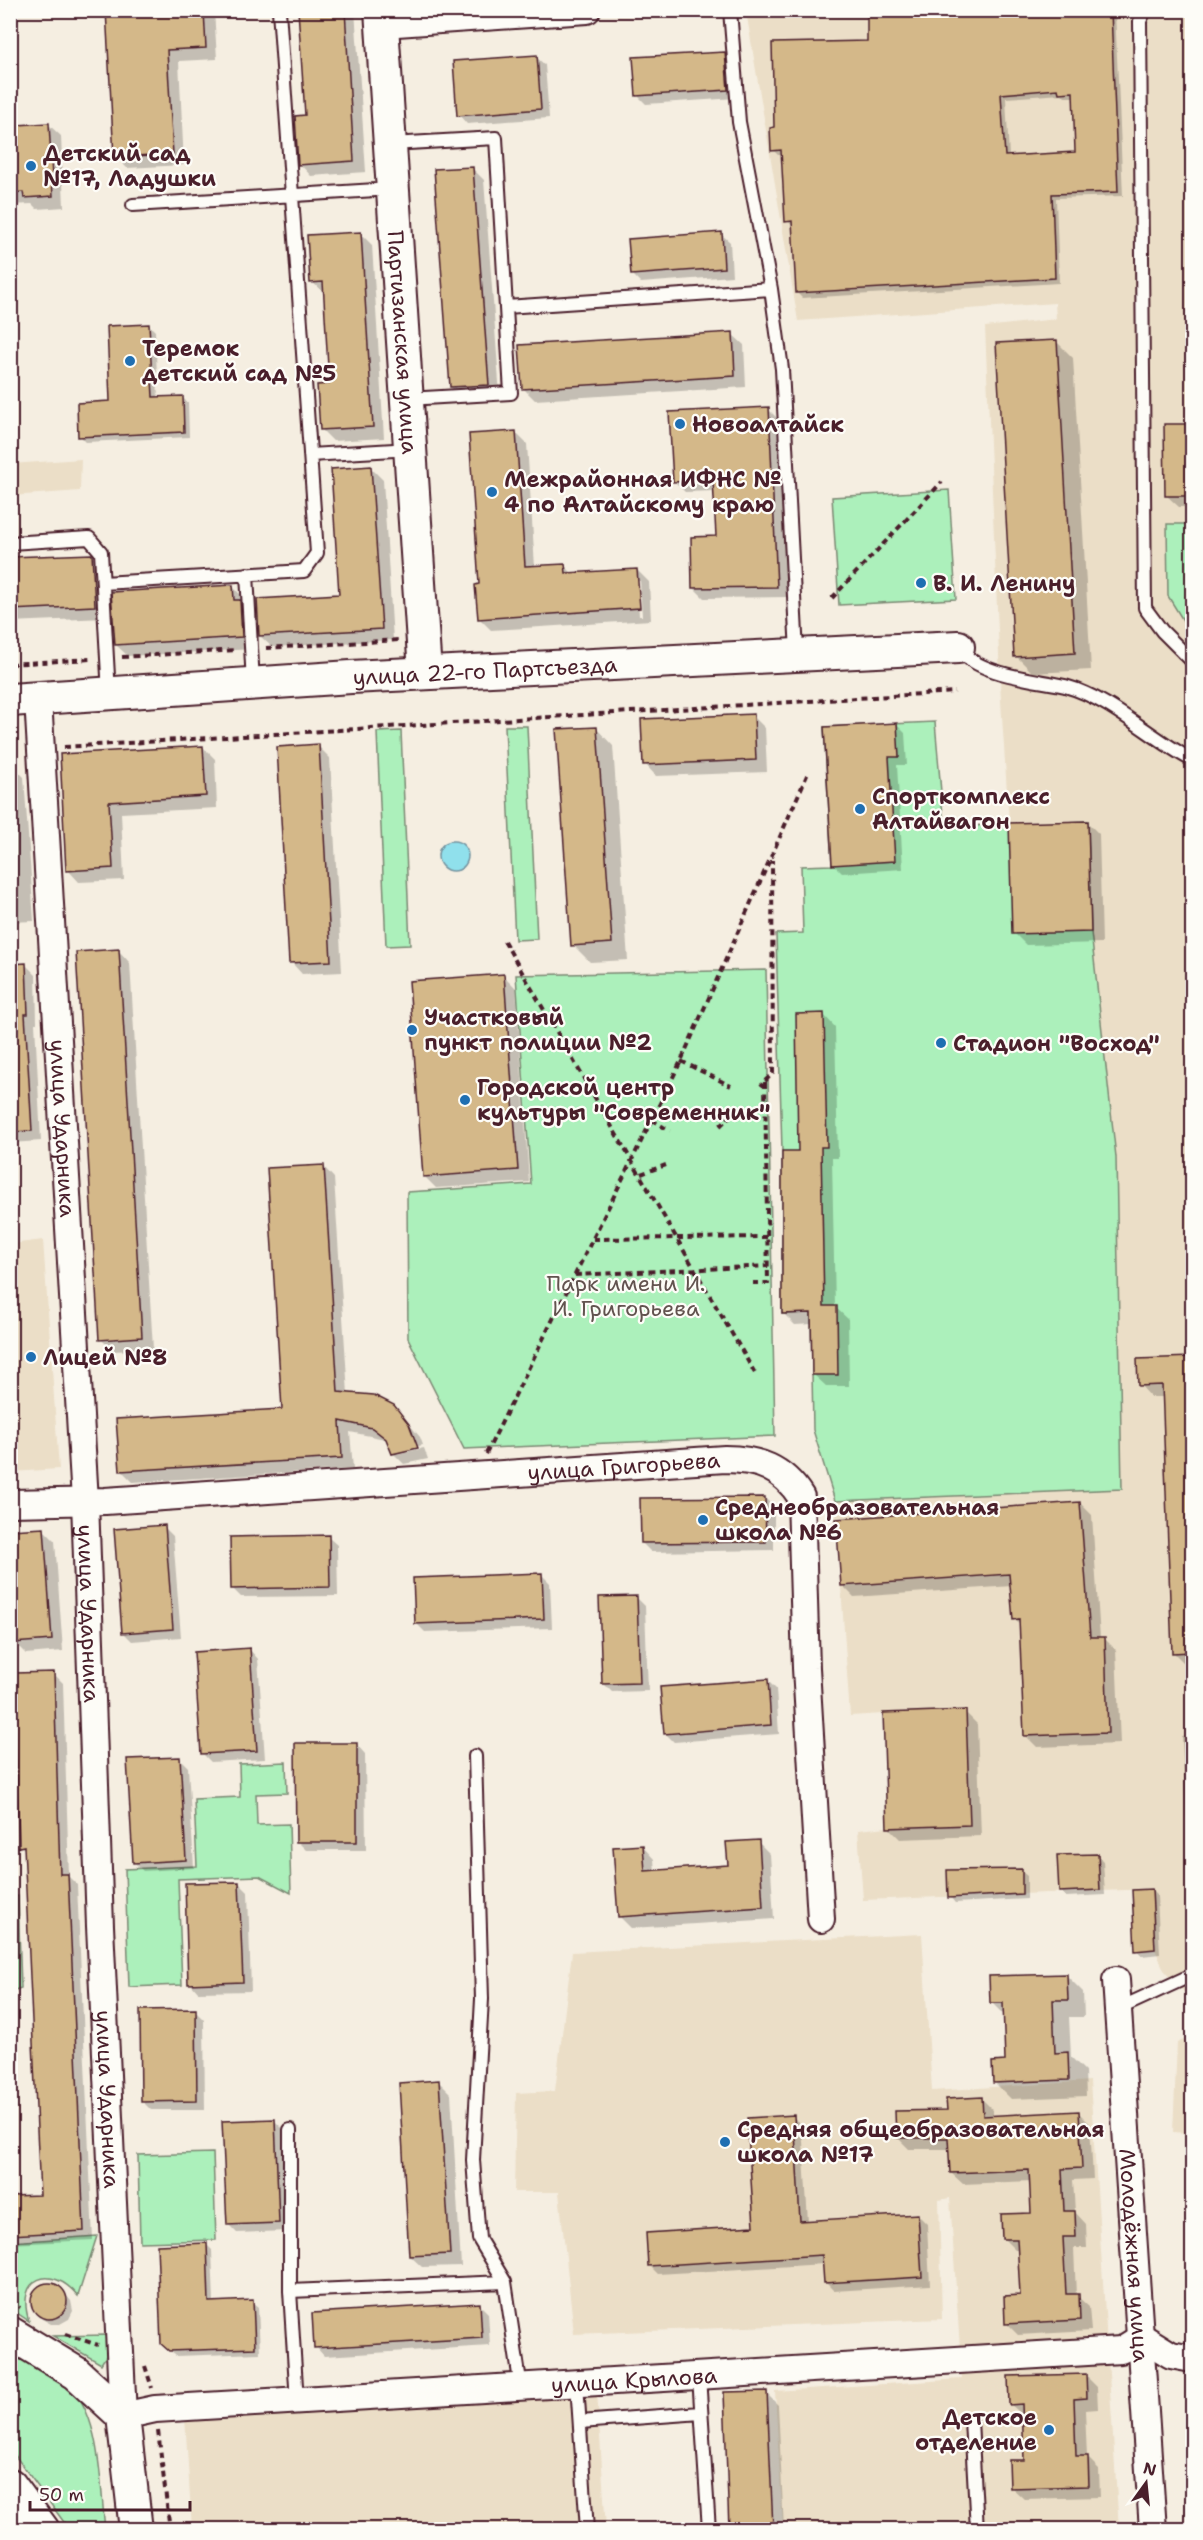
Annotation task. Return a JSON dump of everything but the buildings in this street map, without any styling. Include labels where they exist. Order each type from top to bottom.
[{"type":"street","points":[[382,17],[587,10]]},
{"type":"street","name":"Партизанская улица","points":[[382,17],[425,673]]},
{"type":"street","name":"улица 22-го Партсъезда","points":[[24,700],[425,673],[608,666],[958,647]]},
{"type":"street","name":"улица Ударника","points":[[24,700],[86,1500],[100,1926],[123,2416],[135,2529]]},
{"type":"street","name":"улица Григорьева","points":[[10,1503],[744,1459],[770,1467],[792,1483],[801,1497],[806,1668],[821,1919]]},
{"type":"street","name":"Молодёжная улица","points":[[1116,1980],[1142,2337],[1153,2529]]},
{"type":"street","points":[[18,2322],[123,2416]]},
{"type":"street","points":[[1142,2337],[1171,2355],[1192,2359]]},
{"type":"street","name":"улица Крылова","points":[[123,2416],[157,2395],[297,2402],[1121,2350],[1142,2337]]},
{"type":"street","points":[[10,2485],[43,2529]]},
{"type":"lane","points":[[103,583],[304,571],[317,553],[279,10]]},
{"type":"lane","points":[[730,10],[739,122],[771,289],[782,369],[797,654]]},
{"type":"lane","points":[[1146,10],[1140,21],[1145,608],[1162,632],[1192,661]]},
{"type":"lane","points":[[390,144],[496,138],[512,393],[407,399]]},
{"type":"lane","points":[[133,205],[393,189]]},
{"type":"lane","points":[[506,307],[771,289]]},
{"type":"lane","points":[[310,455],[411,449]]},
{"type":"lane","points":[[10,543],[89,538],[101,552],[109,693]]},
{"type":"lane","points":[[247,574],[253,684]]},
{"type":"lane","points":[[958,647],[966,659],[988,669],[1066,687],[1099,700],[1169,748],[1192,760]]},
{"type":"lane","points":[[475,1756],[482,1999],[473,2160],[479,2239],[505,2282],[521,2388]]},
{"type":"lane","points":[[1118,2009],[1192,1975]]},
{"type":"lane","points":[[290,2130],[290,2290],[297,2402]]},
{"type":"lane","points":[[290,2290],[505,2282]]},
{"type":"lane","points":[[699,2376],[709,2529]]},
{"type":"lane","points":[[577,2384],[587,2529]]},
{"type":"lane","points":[[580,2422],[701,2413]]},
{"type":"lane","points":[[971,2420],[977,2529]]},
{"type":"path","points":[[832,598],[942,482]]},
{"type":"path","points":[[10,664],[400,640]]},
{"type":"path","points":[[55,748],[955,692]]},
{"type":"path","points":[[476,1476],[681,1061],[808,773]]},
{"type":"path","points":[[761,1086],[773,1073],[772,856]]},
{"type":"path","points":[[504,940],[756,1375]]},
{"type":"path","points":[[681,1061],[731,1086]]},
{"type":"path","points":[[753,1283],[768,1283],[765,1082]]},
{"type":"path","points":[[720,1126],[739,1107]]},
{"type":"path","points":[[652,1120],[669,1131]]},
{"type":"path","points":[[640,1174],[666,1165]]},
{"type":"path","points":[[593,1239],[767,1237]]},
{"type":"path","points":[[575,1275],[768,1266]]},
{"type":"path","points":[[10,2301],[18,2322]]},
{"type":"path","points":[[64,2333],[74,2338],[120,2349],[140,2348],[157,2395],[170,2529]]},
{"type":"shaded area","points":[[746,11],[1192,11],[1192,2001],[1164,1970],[1155,1949],[1152,1889],[863,1900],[858,1830],[887,1827],[883,1714],[850,1716],[835,1501],[1122,1489],[1091,932],[1088,821],[1009,823],[1001,701],[985,327],[1056,319],[1055,303],[798,321]]},
{"type":"shaded area","points":[[81,459],[80,491],[11,496],[11,464]]},
{"type":"shaded area","name":"Лицей №8","points":[[43,1240],[59,1469],[11,1472],[11,1244]]},
{"type":"shaded area","name":"Средняя общеобразовательная школа №17","points":[[922,1934],[932,2091],[1090,2081],[1119,2529],[783,2529],[775,2391],[962,2379],[950,2198],[939,2200],[942,2319],[574,2334],[559,2192],[514,2192],[516,2093],[555,2091],[572,1952]]},
{"type":"shaded area","points":[[1192,2036],[1192,2198],[1188,2133],[1173,2132],[1177,2043]]},
{"type":"shaded area","points":[[597,2391],[606,2529],[192,2529],[185,2417]]},
{"type":"green space","points":[[949,490],[956,599],[839,605],[832,497]]},
{"type":"green space","points":[[1167,524],[1192,524],[1192,635],[1168,596]]},
{"type":"green space","name":"Стадион \"Восход\"","points":[[935,722],[944,827],[1088,821],[1091,932],[1116,1157],[1122,1489],[835,1501],[813,1430],[811,1313],[782,1314],[782,1151],[776,934],[803,933],[801,866],[832,865],[824,727]]},
{"type":"green space","points":[[505,726],[527,726],[537,939],[515,940]]},
{"type":"green space","points":[[401,731],[410,945],[386,946],[377,732]]},
{"type":"green space","name":"Парк имени И. И. Григорьева","points":[[766,970],[775,1436],[464,1449],[408,1338],[407,1192],[531,1184],[516,975]]},
{"type":"green space","points":[[286,1762],[287,1793],[256,1794],[257,1825],[289,1824],[291,1893],[259,1876],[178,1879],[182,1985],[129,1987],[125,1869],[197,1866],[194,1799],[240,1797],[239,1764]]},
{"type":"green space","points":[[18,1896],[21,1988],[12,1991],[11,1897]]},
{"type":"green space","points":[[213,2153],[216,2240],[140,2242],[138,2155]]},
{"type":"green space","points":[[97,2236],[78,2296],[68,2286],[47,2278],[31,2285],[27,2294],[26,2306],[29,2321],[11,2309],[11,2242]]},
{"type":"green space","points":[[109,2335],[106,2356],[101,2364],[53,2336]]},
{"type":"green space","points":[[10,2348],[65,2382],[77,2395],[86,2411],[97,2450],[105,2529],[69,2529],[11,2450]]},
{"type":"water","points":[[453,841],[464,845],[468,856],[464,867],[453,871],[442,867],[438,856],[442,845]]},
{"type":"place","name":"Детский сад №17, Ладушки","points":[[31,166]]},
{"type":"place","name":"Теремок детский сад №5","points":[[130,361]]},
{"type":"place","name":"Новоалтайск","points":[[680,424]]},
{"type":"place","name":"Межрайонная ИФНС № 4 по Алтайскому краю","points":[[492,492]]},
{"type":"place","name":"В. И. Ленину","points":[[921,583]]},
{"type":"place","name":"Спорткомплекс Алтайвагон","points":[[860,809]]},
{"type":"place","name":"Участковый пункт полиции №2","points":[[412,1030]]},
{"type":"place","name":"Стадион \"Восход\"","points":[[941,1043]]},
{"type":"place","name":"Городской центр культуры \"Современник\"","points":[[465,1100]]},
{"type":"place","name":"Лицей №8","points":[[31,1357]]},
{"type":"place","name":"Среднеобразовательная школа №6","points":[[703,1520]]},
{"type":"place","name":"Средняя общеобразовательная школа №17","points":[[725,2142]]},
{"type":"place","name":"Детское отделение","points":[[1049,2430]]}]
